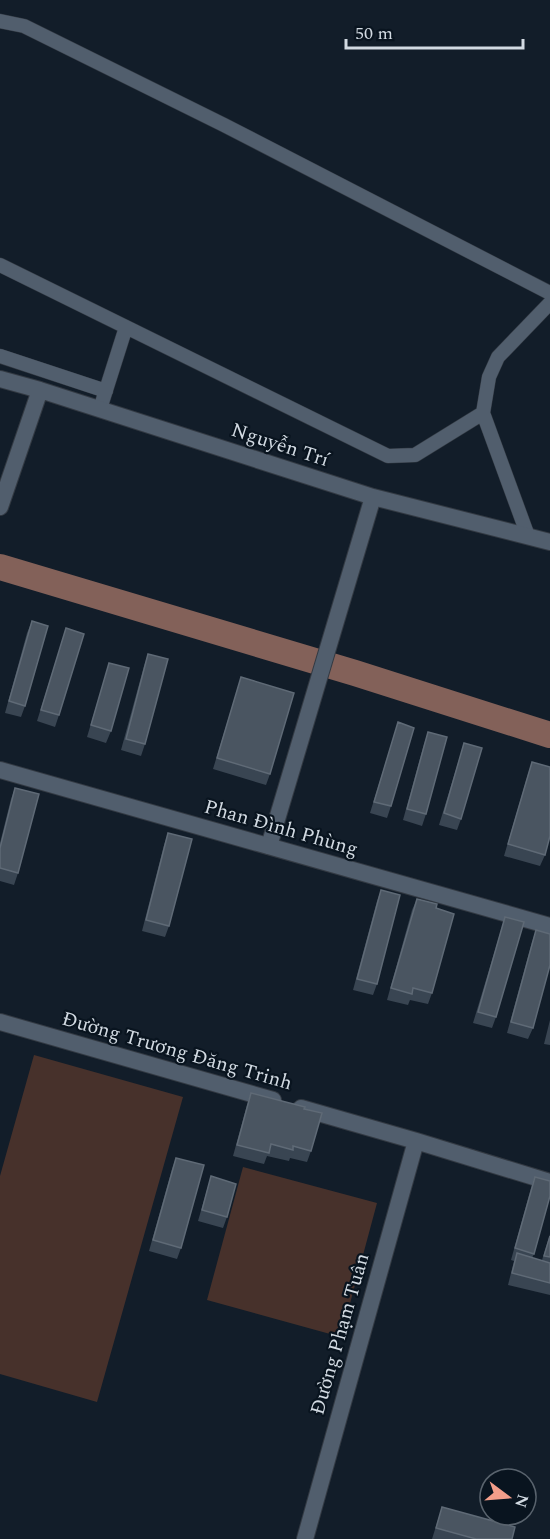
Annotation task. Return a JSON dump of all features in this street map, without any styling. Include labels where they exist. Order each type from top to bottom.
[{"type":"street","name":"Nguyễn Trí","points":[[0,379],[373,497],[550,542]]},
{"type":"street","points":[[0,507],[39,390]]},
{"type":"street","points":[[269,846],[373,497]]},
{"type":"street","name":"Phan Đình Phùng","points":[[0,770],[550,926]]},
{"type":"street","name":"Đường Trương Đăng Trinh","points":[[0,1022],[416,1141],[550,1182]]},
{"type":"street","name":"Đường Phạm Tuân","points":[[305,1539],[416,1141]]},
{"type":"lane","points":[[0,21],[24,26],[224,125],[550,293]]},
{"type":"lane","points":[[0,265],[388,456],[416,455],[483,413]]},
{"type":"lane","points":[[528,536],[483,413],[489,377],[498,357],[550,303]]},
{"type":"lane","points":[[100,409],[126,327]]},
{"type":"lane","points":[[0,356],[106,391]]},
{"type":"shaded area","points":[[34,1055],[183,1097],[97,1402],[0,1374],[0,1176]]},
{"type":"shaded area","points":[[243,1167],[377,1203],[341,1337],[207,1300]]},
{"type":"building","points":[[32,621],[48,626],[25,706],[9,701]]},
{"type":"building","points":[[66,628],[84,634],[59,715],[41,710]]},
{"type":"building","points":[[148,654],[168,659],[145,744],[126,739]]},
{"type":"building","points":[[109,663],[129,668],[111,731],[91,725]]},
{"type":"building","points":[[241,677],[294,693],[270,774],[217,758]]},
{"type":"building","points":[[398,722],[414,728],[391,806],[374,802]]},
{"type":"building","points":[[428,732],[447,737],[426,814],[407,809]]},
{"type":"building","points":[[464,743],[482,748],[461,819],[444,813]]},
{"type":"building","points":[[532,762],[550,767],[550,836],[545,855],[508,844]]},
{"type":"building","points":[[15,788],[39,794],[18,873],[0,868],[0,848]]},
{"type":"building","points":[[168,833],[192,839],[169,926],[146,920]]},
{"type":"building","points":[[381,890],[400,895],[377,984],[357,979]]},
{"type":"building","points":[[417,899],[437,904],[436,908],[454,914],[432,993],[413,988],[412,994],[391,988]]},
{"type":"building","points":[[505,917],[524,922],[496,1017],[478,1012]]},
{"type":"building","points":[[536,930],[550,934],[550,965],[533,1028],[511,1022]]},
{"type":"building","points":[[251,1093],[322,1113],[311,1151],[293,1146],[293,1150],[271,1144],[269,1153],[237,1145]]},
{"type":"building","points":[[176,1158],[204,1165],[181,1248],[153,1240]]},
{"type":"building","points":[[211,1176],[236,1184],[227,1217],[202,1210]]},
{"type":"building","points":[[535,1177],[550,1181],[550,1196],[534,1254],[515,1248]]},
{"type":"building","points":[[550,1236],[550,1257],[544,1256]]},
{"type":"building","points":[[517,1253],[550,1263],[550,1283],[512,1273]]},
{"type":"building","points":[[442,1507],[478,1517],[478,1527],[515,1527],[512,1539],[476,1539],[436,1528]]},
{"type":"waterway","points":[[0,567],[355,673],[550,735]]}]
